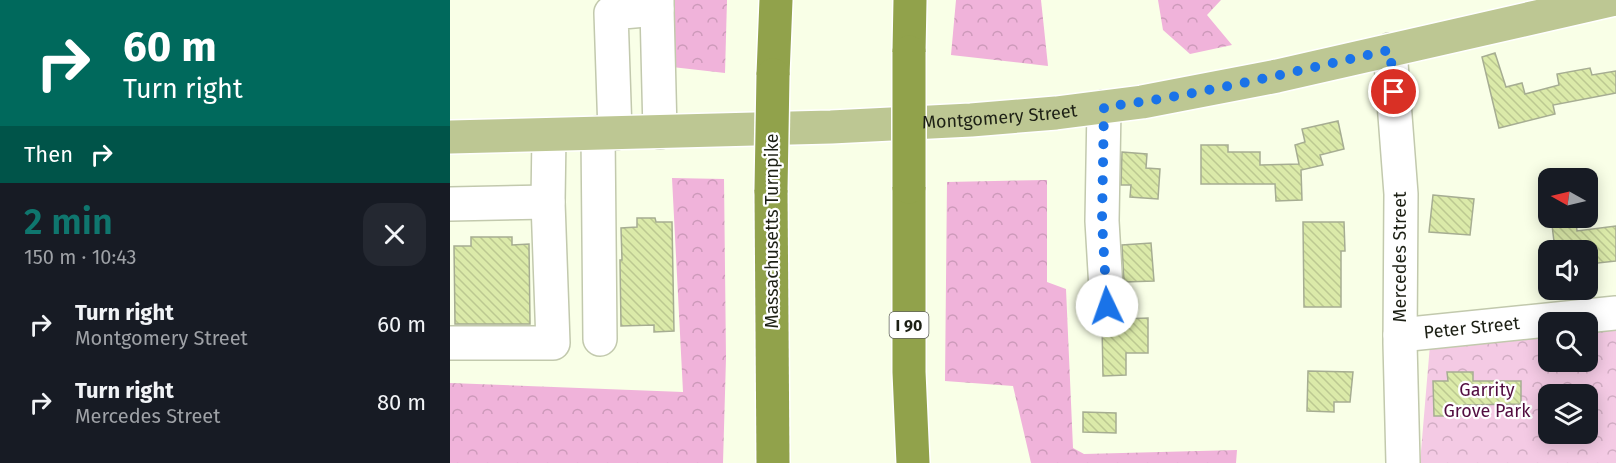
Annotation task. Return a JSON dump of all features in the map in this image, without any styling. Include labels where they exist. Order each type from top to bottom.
[{"type":"highway","name":"Massachusetts Turnpike","points":[[773,463],[771,190],[776,0]]},
{"type":"highway","name":"I 90","points":[[910,0],[909,372],[913,463]]},
{"type":"main road","name":"Montgomery Street","points":[[450,137],[831,128],[1056,113],[1142,102],[1266,78],[1611,0]]},
{"type":"street","points":[[600,339],[611,13],[657,5],[660,132]]},
{"type":"street","name":"Mercedes Street","points":[[1390,50],[1401,194],[1400,335],[1403,463]]},
{"type":"street","points":[[1104,107],[1102,221],[1107,306]]},
{"type":"street","points":[[450,343],[553,343],[548,202],[549,135]]},
{"type":"street","points":[[450,204],[548,202]]},
{"type":"street","name":"Peter Street","points":[[1400,335],[1616,313]]},
{"type":"green space","points":[[673,0],[727,0],[725,73],[672,67]]},
{"type":"green space","points":[[956,0],[1041,0],[1048,66],[951,55]]},
{"type":"green space","points":[[1158,0],[1221,0],[1207,15],[1232,45],[1190,54],[1163,30]]},
{"type":"green space","points":[[672,178],[724,179],[726,358],[723,463],[450,463],[450,383],[683,392]]},
{"type":"green space","points":[[1047,180],[1047,282],[1066,289],[1073,448],[1084,454],[1237,450],[1236,463],[1031,463],[1013,386],[945,381],[947,182]]},
{"type":"green space","name":"Garrity Grove Park","points":[[1432,321],[1538,333],[1538,372],[1598,372],[1598,327],[1616,325],[1616,463],[1420,463]]},
{"type":"building","points":[[1495,53],[1506,87],[1522,83],[1525,94],[1559,85],[1557,74],[1590,68],[1592,75],[1616,71],[1616,93],[1553,105],[1555,114],[1499,128],[1482,57]]},
{"type":"building","points":[[1338,121],[1344,149],[1320,155],[1323,165],[1301,170],[1302,200],[1276,201],[1275,184],[1201,184],[1201,145],[1228,145],[1228,152],[1260,152],[1260,165],[1299,164],[1295,145],[1305,142],[1302,129]]},
{"type":"building","points":[[1122,152],[1147,154],[1146,168],[1160,169],[1158,199],[1130,197],[1131,185],[1121,185]]},
{"type":"building","points":[[1433,195],[1474,199],[1470,235],[1429,232]]},
{"type":"building","points":[[637,218],[655,218],[656,222],[672,222],[674,331],[654,332],[654,325],[621,326],[621,228],[637,227]]},
{"type":"building","points":[[1303,222],[1344,222],[1345,251],[1341,251],[1341,307],[1304,307]]},
{"type":"building","points":[[1616,226],[1616,261],[1598,263],[1598,240],[1554,240],[1552,228],[1577,228],[1577,231]]},
{"type":"building","points":[[471,237],[512,237],[512,245],[529,244],[530,324],[455,324],[454,246],[471,246]]},
{"type":"building","points":[[1151,243],[1154,281],[1124,282],[1122,245]]},
{"type":"building","points":[[1148,318],[1148,353],[1126,353],[1126,375],[1103,376],[1102,324],[1109,325],[1120,319]]},
{"type":"building","points":[[1308,371],[1353,372],[1350,402],[1334,402],[1334,412],[1307,411]]},
{"type":"building","points":[[1447,372],[1473,372],[1473,381],[1521,381],[1521,404],[1464,405],[1464,416],[1434,416],[1433,381],[1448,381]]},
{"type":"building","points":[[1083,412],[1116,413],[1116,433],[1083,432]]},
{"type":"route","points":[[1107,306],[1102,221],[1104,107],[1277,76],[1390,50],[1394,92]]}]
